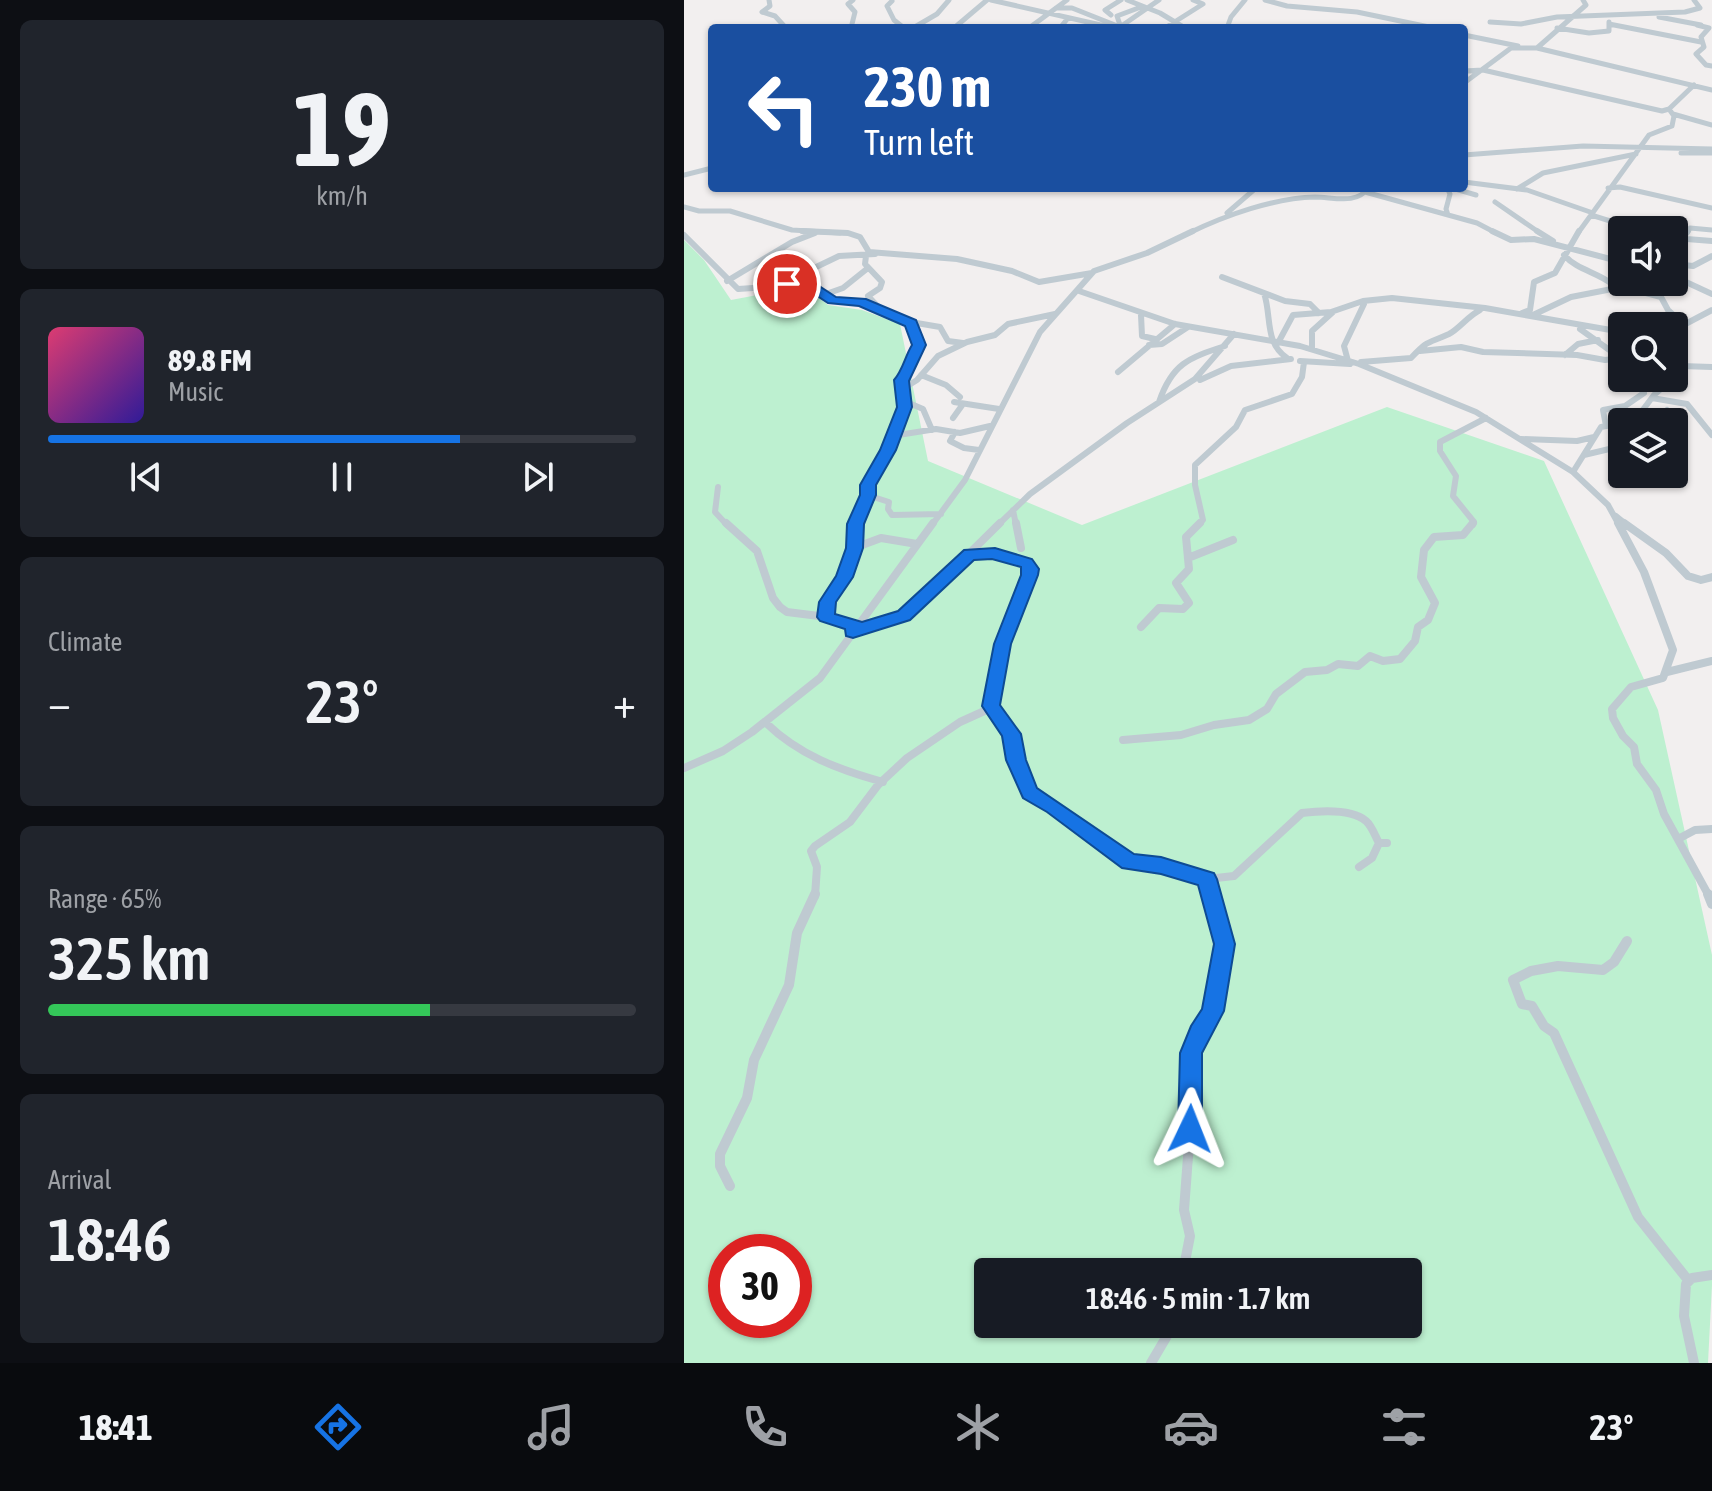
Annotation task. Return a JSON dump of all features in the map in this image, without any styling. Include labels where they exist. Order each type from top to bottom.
[{"type":"street","points":[[852,24],[855,12],[848,3],[853,0]]},
{"type":"street","points":[[921,24],[937,14],[949,0]]},
{"type":"street","points":[[959,24],[989,0],[1098,24]]},
{"type":"street","points":[[1035,24],[1067,0]]},
{"type":"street","points":[[1111,15],[1105,10],[1124,0],[1179,24]]},
{"type":"street","points":[[1118,24],[1117,16],[1159,0]]},
{"type":"street","points":[[1193,0],[1206,2]]},
{"type":"street","points":[[1228,24],[1245,0]]},
{"type":"street","points":[[1265,0],[1412,24]]},
{"type":"street","points":[[1537,48],[1586,5],[1583,0]]},
{"type":"street","points":[[1490,22],[1521,24],[1552,17],[1651,16],[1703,8],[1694,0]]},
{"type":"street","points":[[768,1],[770,7],[762,12],[775,16],[782,24]]},
{"type":"street","points":[[892,1],[887,6],[888,12],[900,24]]},
{"type":"street","points":[[1172,24],[1206,2]]},
{"type":"street","points":[[1322,8],[1336,2]]},
{"type":"street","points":[[1056,8],[1070,8],[1108,24]]},
{"type":"street","points":[[1125,24],[1141,14],[1143,8]]},
{"type":"street","points":[[1651,16],[1709,27],[1701,42]]},
{"type":"street","points":[[1603,17],[1609,23],[1701,42],[1704,47],[1696,54],[1706,65],[1712,66]]},
{"type":"street","points":[[1609,23],[1617,17]]},
{"type":"street","points":[[1063,24],[1068,18]]},
{"type":"street","points":[[1557,28],[1592,33],[1609,31],[1609,23]]},
{"type":"street","points":[[1697,25],[1712,26]]},
{"type":"street","points":[[1704,34],[1712,35]]},
{"type":"street","points":[[1468,36],[1537,48],[1712,90]]},
{"type":"street","points":[[1468,80],[1505,52],[1523,47]]},
{"type":"street","points":[[1468,71],[1483,70],[1671,111],[1712,125]]},
{"type":"street","points":[[1516,314],[1530,310],[1534,282],[1553,275],[1564,249],[1608,188],[1651,133],[1672,126],[1671,111],[1694,85]]},
{"type":"street","points":[[1468,155],[1583,146],[1639,152],[1712,151]]},
{"type":"street","points":[[1517,189],[1543,173],[1639,152]]},
{"type":"street","points":[[684,173],[708,169]]},
{"type":"street","points":[[1468,183],[1517,189],[1608,219]]},
{"type":"street","points":[[1608,188],[1620,187],[1712,208]]},
{"type":"street","points":[[1227,214],[1252,192]]},
{"type":"street","points":[[684,768],[723,751],[766,723],[820,678],[965,480],[1040,332],[1093,273],[1104,266],[1158,248],[1227,214],[1313,197],[1351,199],[1363,192]]},
{"type":"street","points":[[1373,192],[1481,224],[1511,240],[1532,239],[1608,259]]},
{"type":"street","points":[[1448,215],[1446,209],[1450,192]]},
{"type":"street","points":[[1465,192],[1476,195]]},
{"type":"street","points":[[1495,202],[1564,249],[1570,263],[1608,282]]},
{"type":"street","points":[[684,207],[699,211],[730,211],[788,229],[856,235],[869,252],[957,259],[1012,271],[1039,282],[1093,273]]},
{"type":"street","points":[[1688,230],[1712,230]]},
{"type":"street","points":[[727,281],[792,242],[820,231]]},
{"type":"street","points":[[684,235],[739,290],[808,284],[836,301],[861,302],[911,323],[940,327],[947,339],[963,343]]},
{"type":"street","points":[[1688,240],[1712,241]]},
{"type":"street","points":[[777,286],[839,256],[879,253]]},
{"type":"street","points":[[866,256],[864,262],[882,282],[880,288],[868,296],[887,315]]},
{"type":"street","points":[[1688,265],[1712,256]]},
{"type":"street","points":[[826,294],[834,294],[868,268]]},
{"type":"street","points":[[1222,277],[1292,302],[1310,304],[1319,313]]},
{"type":"street","points":[[1688,283],[1712,294]]},
{"type":"street","points":[[1079,291],[1141,315],[1175,324],[1312,349],[1354,362],[1446,398],[1486,418],[1592,487],[1612,513],[1644,572],[1650,593],[1664,620],[1673,654],[1667,672],[1659,680],[1631,687],[1612,709],[1612,715],[1623,736],[1634,747],[1637,764],[1656,790],[1664,814],[1709,889],[1712,904]]},
{"type":"street","points":[[1529,316],[1583,293],[1608,291]]},
{"type":"street","points":[[1264,293],[1275,350],[1304,362],[1406,359],[1420,351],[1428,340],[1452,333],[1465,318],[1485,308]]},
{"type":"street","points":[[1657,296],[1670,312]]},
{"type":"street","points":[[1274,342],[1290,317],[1334,311],[1368,300],[1392,298],[1485,308],[1608,331]]},
{"type":"street","points":[[1354,362],[1344,346],[1353,329],[1356,312],[1368,300]]},
{"type":"street","points":[[1688,323],[1712,310]]},
{"type":"street","points":[[1312,349],[1314,328],[1334,311]]},
{"type":"street","points":[[938,356],[963,343],[995,335],[1008,324],[1055,314]]},
{"type":"street","points":[[1141,315],[1142,336],[1152,342],[1161,344],[1188,327]]},
{"type":"street","points":[[826,617],[828,602],[844,577],[854,548],[855,524],[868,495],[868,485],[887,452],[904,401],[902,380],[907,375],[910,359],[919,347],[911,323]]},
{"type":"street","points":[[1118,372],[1175,324]]},
{"type":"street","points":[[1573,325],[1608,348]]},
{"type":"street","points":[[718,487],[715,512],[742,541],[757,551],[775,602],[787,612],[826,617],[854,629],[904,615],[1033,492],[1207,369],[1234,334]]},
{"type":"street","points":[[901,390],[921,375],[938,356],[947,339]]},
{"type":"street","points":[[1565,355],[1578,344],[1598,340]]},
{"type":"street","points":[[1157,404],[1180,362],[1226,345]]},
{"type":"street","points":[[1420,351],[1461,347],[1483,352],[1608,360]]},
{"type":"street","points":[[1157,404],[1214,372],[1252,362],[1291,359]]},
{"type":"street","points":[[1141,627],[1159,608],[1183,609],[1188,604],[1176,583],[1189,569],[1186,537],[1204,518],[1201,500],[1195,492],[1195,465],[1236,427],[1245,410],[1277,403],[1297,391],[1302,383],[1304,362]]},
{"type":"street","points":[[1688,367],[1712,367]]},
{"type":"street","points":[[921,375],[955,391],[959,401],[953,418]]},
{"type":"street","points":[[1644,408],[1659,392]]},
{"type":"street","points":[[1573,472],[1594,437],[1606,426],[1603,410],[1625,406],[1644,393]]},
{"type":"street","points":[[1652,398],[1687,404],[1712,435]]},
{"type":"street","points":[[904,401],[923,409],[932,430]]},
{"type":"street","points":[[959,401],[999,409]]},
{"type":"street","points":[[1123,740],[1181,735],[1214,725],[1249,720],[1267,709],[1276,694],[1305,672],[1327,670],[1338,664],[1358,666],[1367,656],[1383,661],[1400,659],[1415,641],[1418,627],[1428,620],[1435,603],[1421,577],[1425,546],[1434,537],[1463,537],[1471,531],[1474,522],[1453,496],[1456,476],[1440,451],[1440,442],[1486,418]]},
{"type":"street","points":[[892,436],[932,430],[955,432],[990,426]]},
{"type":"street","points":[[955,432],[950,441],[964,448],[979,450]]},
{"type":"street","points":[[1520,439],[1550,437],[1579,442],[1594,437]]},
{"type":"street","points":[[1584,455],[1608,449]]},
{"type":"street","points":[[868,495],[890,502],[888,509],[892,515],[941,514]]},
{"type":"street","points":[[1013,510],[1021,548]]},
{"type":"street","points":[[1612,513],[1641,538],[1662,550],[1688,576],[1701,580],[1712,577]]},
{"type":"street","points":[[854,548],[881,538],[917,544]]},
{"type":"street","points":[[1188,558],[1233,540]]},
{"type":"street","points":[[970,554],[998,554],[1008,560],[1026,563],[1031,569],[1002,644],[991,708],[1011,734],[1016,760],[1033,796],[1054,807],[1129,862],[1161,866],[1207,879],[1234,876],[1302,813],[1361,818],[1383,843],[1373,857],[1359,867]]},
{"type":"street","points":[[1667,672],[1712,661]]},
{"type":"street","points":[[730,1186],[720,1166],[720,1154],[747,1098],[754,1060],[789,985],[797,933],[815,896],[817,867],[811,851],[819,841],[850,823],[869,794],[919,748],[970,714],[991,708]]},
{"type":"street","points":[[766,723],[788,745],[830,765],[883,782]]},
{"type":"street","points":[[1678,839],[1701,828],[1712,829]]},
{"type":"street","points":[[1186,1258],[1190,1236],[1184,1210],[1192,1103],[1189,1065],[1198,1033],[1213,1011],[1225,944],[1207,879]]},
{"type":"street","points":[[1627,941],[1611,965],[1603,970],[1559,964],[1519,973],[1513,980],[1522,1004],[1532,1006],[1544,1026],[1554,1033],[1638,1217],[1688,1280],[1684,1316],[1694,1363]]},
{"type":"street","points":[[1688,1280],[1712,1275]]},
{"type":"street","points":[[1151,1363],[1166,1338]]},
{"type":"green space","points":[[684,240],[704,260],[731,300],[804,286],[828,305],[862,310],[900,324],[928,461],[1082,525],[1387,407],[1544,461],[1658,710],[1712,955],[1712,1285],[1708,1363],[684,1363]]},
{"type":"route","points":[[787,284],[808,284],[833,300],[861,302],[880,313],[911,323],[919,345],[902,380],[904,407],[888,450],[870,479],[868,495],[855,524],[854,548],[844,577],[828,602],[826,617],[856,627],[853,631],[881,625],[904,615],[970,554],[995,553],[1008,560],[1026,563],[1031,569],[1030,575],[1002,644],[991,706],[1009,729],[1016,760],[1030,793],[1129,862],[1161,866],[1207,879],[1225,944],[1213,1011],[1198,1033],[1191,1053],[1190,1129]]}]
